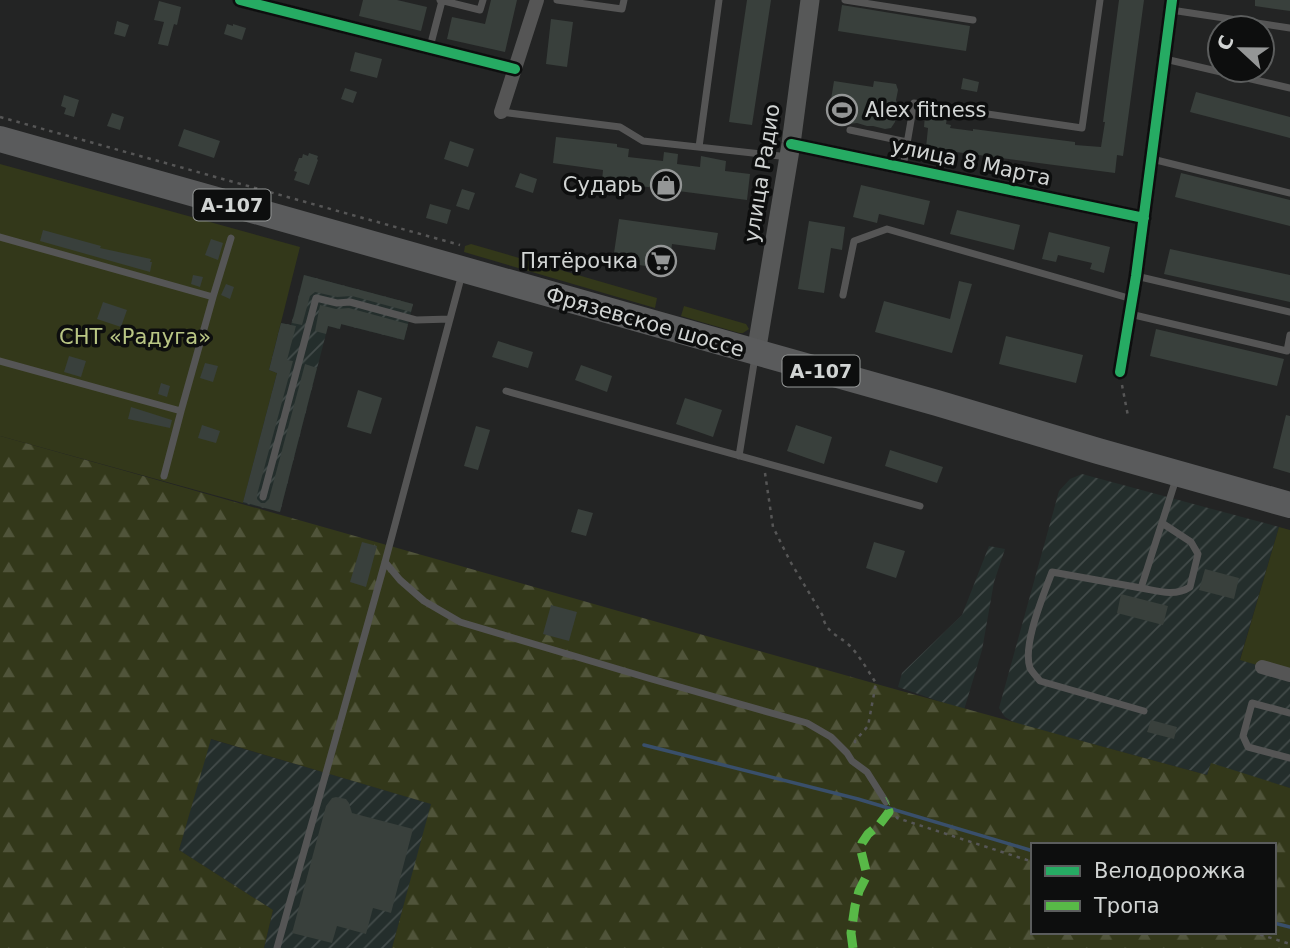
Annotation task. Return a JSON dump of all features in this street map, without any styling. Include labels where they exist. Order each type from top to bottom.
[{"type":"highway","name":"Фрязевское шоссе","points":[[0,139],[462,258],[755,353],[1290,505]]},
{"type":"main road","name":"улица Радио","points":[[755,353],[790,150],[810,0]]},
{"type":"street","points":[[240,0],[263,3],[515,69]]},
{"type":"street","points":[[501,112],[537,0]]},
{"type":"street","points":[[1120,372],[1136,276],[1172,5]]},
{"type":"street","name":"улица 8 Марта","points":[[790,150],[902,168],[1144,218]]},
{"type":"street","points":[[1262,667],[1290,675]]},
{"type":"lane","points":[[430,48],[441,0],[480,10],[483,0]]},
{"type":"lane","points":[[557,0],[622,9],[624,0]]},
{"type":"lane","points":[[699,147],[719,0]]},
{"type":"lane","points":[[845,0],[973,20]]},
{"type":"lane","points":[[902,168],[914,103],[1082,128],[1100,0]]},
{"type":"lane","points":[[1172,5],[1290,28]]},
{"type":"lane","points":[[1165,59],[1290,89]]},
{"type":"lane","points":[[501,112],[620,127],[643,141],[699,147],[790,150]]},
{"type":"lane","points":[[850,130],[907,142]]},
{"type":"lane","points":[[1152,159],[1290,194]]},
{"type":"lane","points":[[844,295],[854,242],[887,229],[1132,299]]},
{"type":"lane","points":[[0,237],[213,297]]},
{"type":"lane","points":[[164,476],[231,238]]},
{"type":"lane","points":[[277,948],[385,562],[450,318],[462,258]]},
{"type":"lane","points":[[1136,276],[1290,312]]},
{"type":"lane","points":[[263,497],[316,299],[337,303],[350,302],[416,320],[450,318]]},
{"type":"lane","points":[[1130,314],[1287,351],[1290,335]]},
{"type":"lane","points":[[739,456],[755,353]]},
{"type":"lane","points":[[0,361],[181,411]]},
{"type":"lane","points":[[506,391],[920,506]]},
{"type":"lane","points":[[1141,588],[1177,473]]},
{"type":"lane","points":[[1144,711],[1040,681],[1030,668],[1028,651],[1037,614],[1052,572],[1168,593],[1183,592],[1190,587],[1198,554],[1191,542],[1162,523]]},
{"type":"lane","points":[[385,562],[400,580],[424,601],[460,622],[807,723],[831,737],[852,761],[867,772],[887,802]]},
{"type":"lane","points":[[1290,713],[1252,703],[1242,736],[1248,747],[1290,758]]},
{"type":"path","points":[[0,117],[462,258]]},
{"type":"path","points":[[1120,372],[1128,416]]},
{"type":"path","points":[[763,463],[773,527],[784,550],[823,616],[824,624],[835,637],[848,644],[876,683],[868,726],[855,741],[855,750],[849,752]]},
{"type":"path","points":[[887,802],[897,818],[1031,861]]},
{"type":"path","points":[[1258,934],[1290,944]]},
{"type":"shaded area","points":[[304,275],[413,304],[404,340],[341,324],[340,329],[328,326],[280,512],[243,503],[277,373],[269,370],[281,323],[291,325]]},
{"type":"shaded area","points":[[1082,474],[1279,527],[1240,659],[1290,675],[1290,788],[1211,764],[1207,775],[1015,723],[1005,717],[999,708],[1059,491],[1070,479]]},
{"type":"shaded area","points":[[989,546],[1005,549],[994,582],[982,650],[964,710],[898,687],[902,673],[962,615]]},
{"type":"shaded area","points":[[210,739],[432,804],[392,948],[264,948],[273,910],[179,850]]},
{"type":"green space","name":"СНТ «Радуга»","points":[[0,164],[300,247],[269,370],[277,373],[243,503],[0,436]]},
{"type":"green space","points":[[471,244],[657,298],[655,308],[464,252],[465,246]]},
{"type":"green space","points":[[684,306],[746,324],[749,329],[739,333],[681,316]]},
{"type":"green space","points":[[0,436],[1056,734],[1207,775],[1211,763],[1290,788],[1290,948],[392,948],[431,804],[211,739],[179,850],[273,910],[264,948],[0,948]]},
{"type":"green space","points":[[1279,527],[1290,530],[1290,675],[1240,660]]},
{"type":"building","points":[[363,0],[397,0],[427,7],[421,31],[359,16]]},
{"type":"building","points":[[491,0],[517,0],[505,52],[447,39],[452,17],[485,24]]},
{"type":"building","points":[[747,0],[771,0],[752,125],[729,122]]},
{"type":"building","points":[[1119,0],[1144,0],[1123,156],[1117,155],[1115,173],[926,148],[928,128],[924,127],[925,115],[947,118],[946,124],[951,125],[950,128],[1101,147]]},
{"type":"building","points":[[1255,0],[1290,0],[1290,11],[1255,6]]},
{"type":"building","points":[[159,1],[181,7],[168,46],[158,44],[164,22],[154,20]]},
{"type":"building","points":[[842,5],[970,26],[966,51],[838,31]]},
{"type":"building","points":[[551,19],[573,22],[567,67],[546,64]]},
{"type":"building","points":[[117,21],[129,25],[125,37],[114,34]]},
{"type":"building","points":[[227,24],[246,28],[242,40],[224,34]]},
{"type":"building","points":[[355,52],[382,59],[377,78],[350,71]]},
{"type":"building","points":[[963,78],[979,82],[977,92],[961,89]]},
{"type":"building","points":[[834,81],[873,87],[874,81],[896,84],[898,107],[891,128],[848,124],[828,118]]},
{"type":"building","points":[[345,88],[357,92],[353,103],[341,99]]},
{"type":"building","points":[[1196,92],[1290,117],[1290,138],[1190,112]]},
{"type":"building","points":[[64,95],[79,100],[74,117],[64,114],[66,108],[61,106]]},
{"type":"building","points":[[112,113],[124,117],[120,130],[107,126]]},
{"type":"building","points":[[184,129],[220,141],[214,158],[178,146]]},
{"type":"building","points":[[556,137],[617,144],[617,147],[629,149],[628,157],[663,161],[664,152],[678,154],[677,164],[700,167],[701,156],[726,161],[725,171],[750,174],[747,200],[602,181],[603,170],[553,163]]},
{"type":"building","points":[[450,141],[474,149],[468,167],[444,159]]},
{"type":"building","points":[[309,153],[318,156],[318,160],[309,185],[294,180],[297,172],[294,171],[299,158],[302,158],[303,154],[308,156]]},
{"type":"building","points":[[520,173],[537,179],[533,193],[515,187]]},
{"type":"building","points":[[1181,173],[1290,200],[1290,226],[1175,197]]},
{"type":"building","points":[[861,185],[930,201],[924,225],[879,214],[877,223],[853,217]]},
{"type":"building","points":[[462,189],[475,193],[469,210],[456,206]]},
{"type":"building","points":[[430,204],[451,210],[447,224],[426,218]]},
{"type":"building","points":[[957,210],[1020,225],[1014,250],[950,234]]},
{"type":"building","points":[[619,219],[718,233],[715,250],[672,244],[672,273],[660,268],[625,263],[619,270],[609,260],[614,253]]},
{"type":"building","points":[[809,221],[845,227],[842,250],[831,248],[824,293],[798,289]]},
{"type":"building","points":[[43,230],[101,246],[100,248],[151,259],[150,272],[40,241]]},
{"type":"building","points":[[1049,232],[1110,247],[1104,273],[1090,269],[1092,263],[1058,255],[1056,262],[1042,259]]},
{"type":"building","points":[[211,239],[223,243],[218,260],[205,255]]},
{"type":"building","points":[[1170,249],[1290,275],[1290,302],[1164,274]]},
{"type":"building","points":[[193,275],[203,277],[200,287],[191,284]]},
{"type":"building","points":[[304,275],[413,304],[411,312],[352,296],[337,297],[315,292],[310,296],[302,325],[292,323]]},
{"type":"building","points":[[959,281],[972,284],[952,353],[875,332],[884,301],[950,319]]},
{"type":"building","points":[[226,284],[234,287],[230,299],[221,295]]},
{"type":"building","points":[[103,302],[127,310],[121,327],[97,319]]},
{"type":"building","points":[[320,305],[336,309],[349,308],[408,324],[404,340],[341,324],[340,329],[328,326],[326,334],[315,331]]},
{"type":"building","points":[[281,323],[296,326],[287,360],[293,361],[257,495],[261,503],[269,499],[305,364],[317,368],[280,512],[243,502],[277,373],[269,370]]},
{"type":"building","points":[[1156,329],[1284,359],[1277,386],[1150,356]]},
{"type":"building","points":[[1006,336],[1083,355],[1076,383],[999,364]]},
{"type":"building","points":[[498,341],[533,352],[528,368],[492,357]]},
{"type":"building","points":[[69,356],[86,361],[81,377],[64,372]]},
{"type":"building","points":[[205,363],[218,366],[213,382],[200,378]]},
{"type":"building","points":[[581,365],[612,376],[607,392],[575,380]]},
{"type":"building","points":[[161,383],[170,386],[167,397],[158,394]]},
{"type":"building","points":[[358,390],[382,398],[371,434],[347,427]]},
{"type":"building","points":[[685,398],[722,410],[713,437],[676,424]]},
{"type":"building","points":[[131,407],[172,420],[170,428],[128,419]]},
{"type":"building","points":[[1286,415],[1290,416],[1290,473],[1273,468]]},
{"type":"building","points":[[202,425],[220,431],[216,443],[198,438]]},
{"type":"building","points":[[796,425],[832,437],[824,464],[787,451]]},
{"type":"building","points":[[476,426],[490,430],[478,470],[464,466]]},
{"type":"building","points":[[890,450],[943,467],[937,483],[885,466]]},
{"type":"building","points":[[578,509],[593,513],[586,536],[571,532]]},
{"type":"building","points":[[362,542],[377,546],[366,587],[350,582]]},
{"type":"building","points":[[874,542],[905,551],[896,578],[866,568]]},
{"type":"building","points":[[1205,569],[1239,578],[1234,599],[1199,590]]},
{"type":"building","points":[[1121,594],[1168,606],[1163,625],[1117,613]]},
{"type":"building","points":[[551,605],[577,612],[569,641],[543,634]]},
{"type":"building","points":[[1151,720],[1177,727],[1174,739],[1147,732]]},
{"type":"building","points":[[336,797],[346,799],[352,813],[413,829],[391,913],[373,908],[366,934],[337,926],[332,943],[292,933],[326,806]]},
{"type":"waterway","points":[[644,745],[858,799],[1031,850]]},
{"type":"waterway","points":[[1276,924],[1290,927]]},
{"type":"marked path","points":[[853,948],[851,933],[855,906],[867,875],[861,851],[862,843],[889,812],[888,801]]},
{"type":"cycle path","points":[[240,0],[515,69]]},
{"type":"cycle path","points":[[1120,372],[1136,276],[1172,0]]},
{"type":"cycle path","points":[[791,144],[1144,218]]},
{"type":"place","name":"Alex fitness","points":[[842,110]]},
{"type":"place","name":"Сударь","points":[[666,185]]},
{"type":"place","name":"Пятёрочка","points":[[661,261]]}]
